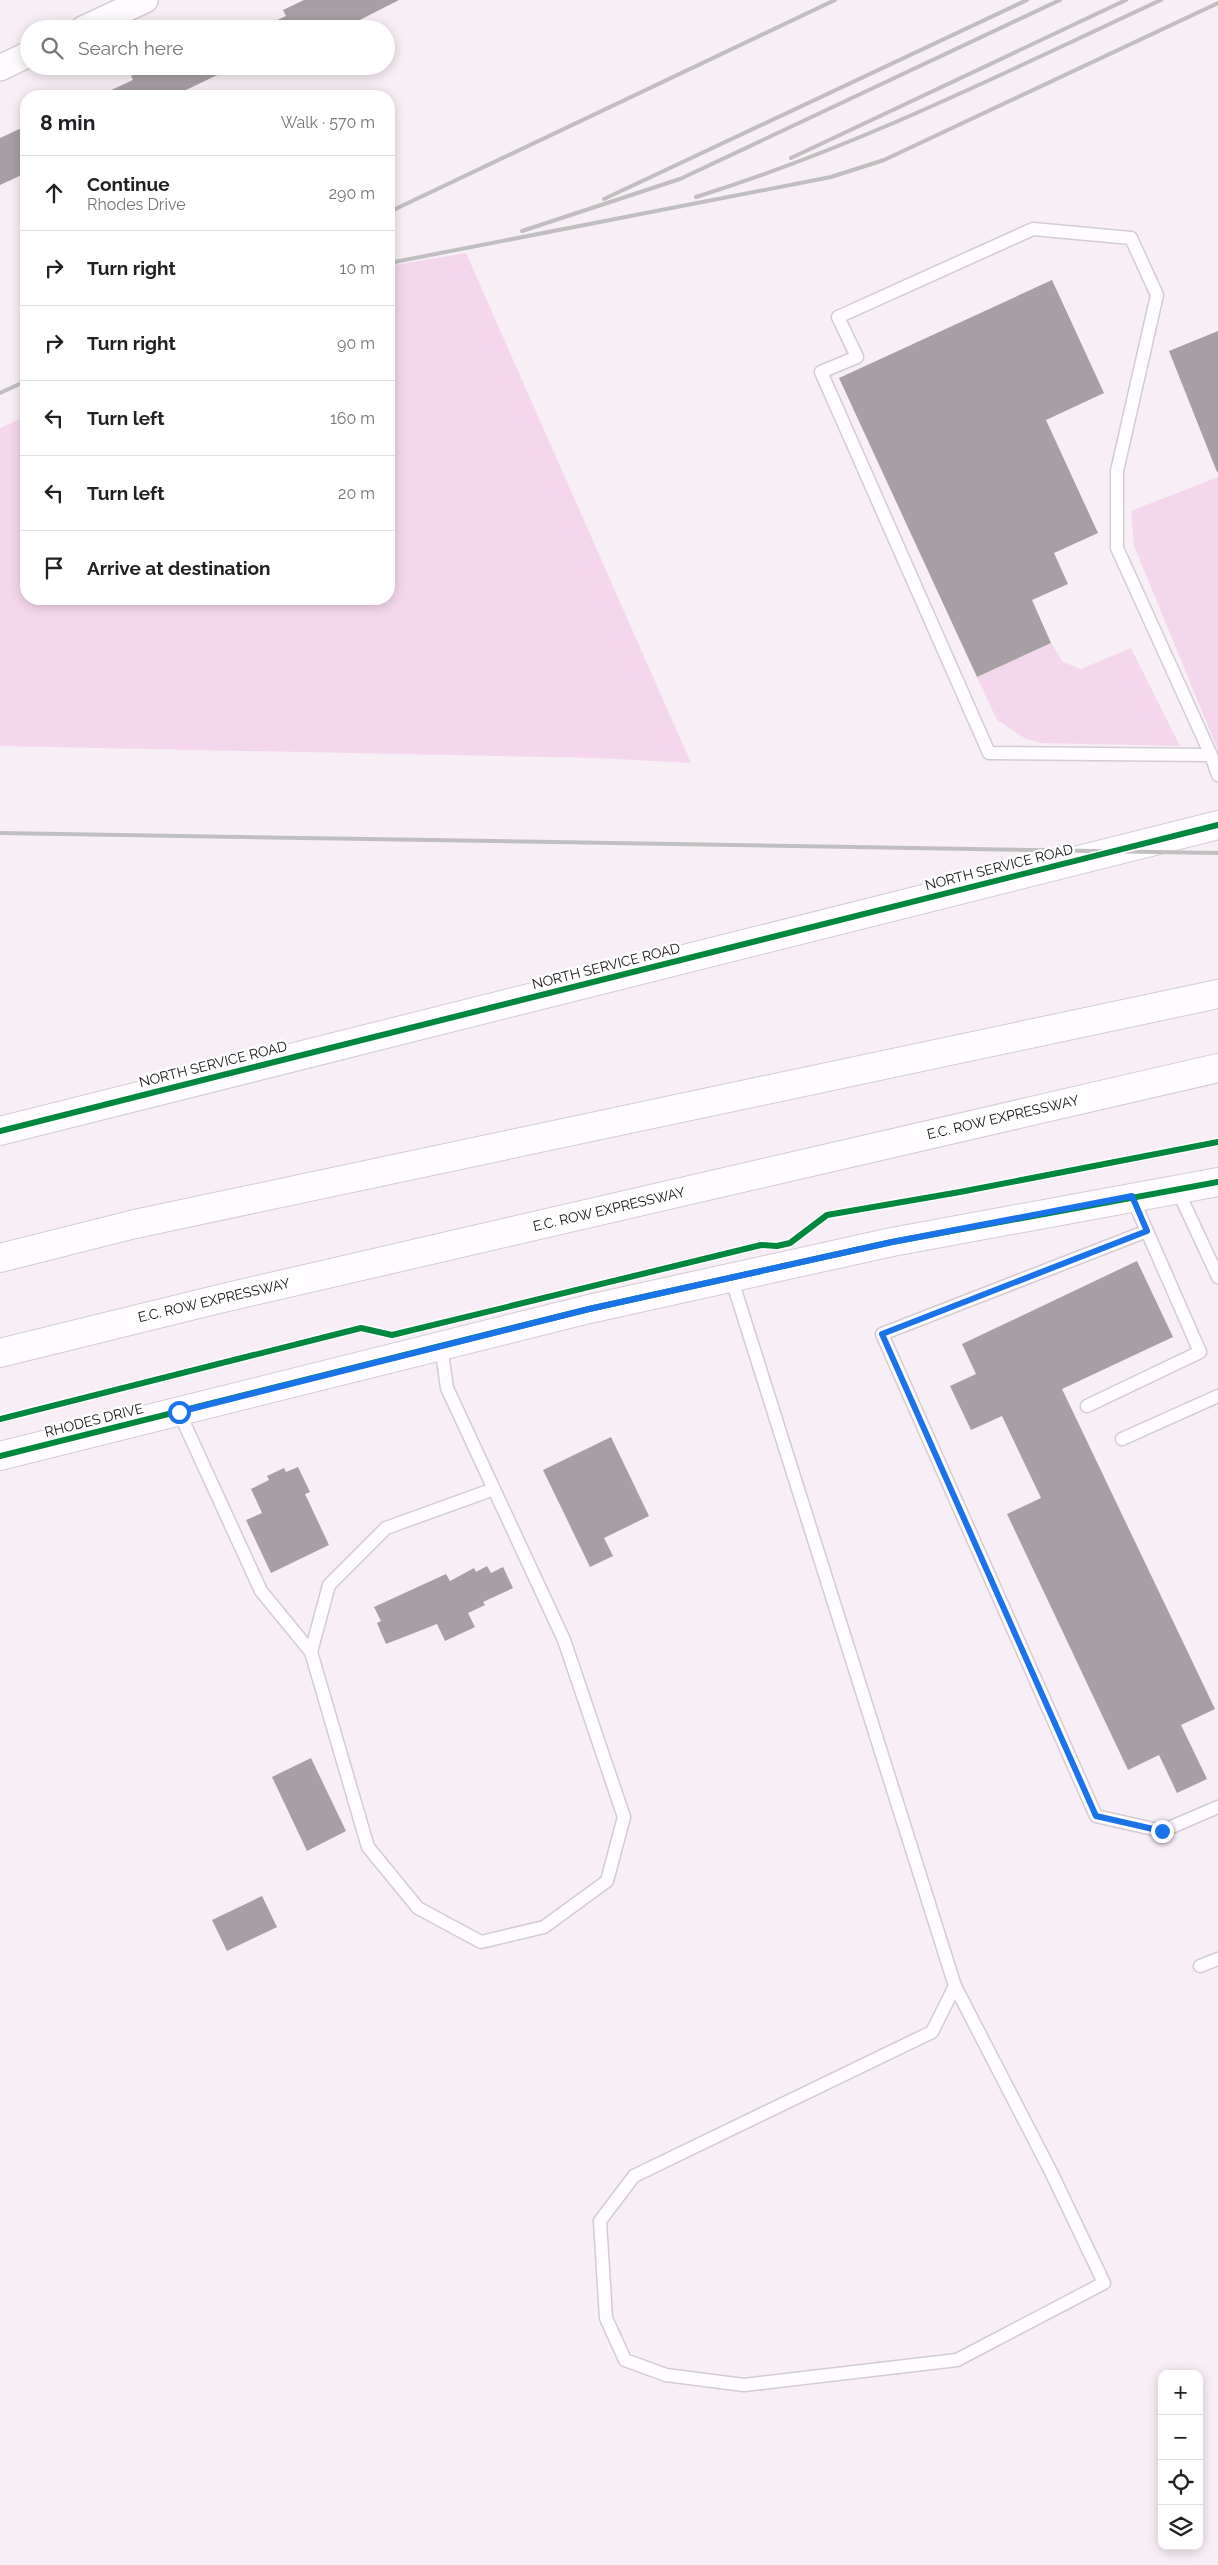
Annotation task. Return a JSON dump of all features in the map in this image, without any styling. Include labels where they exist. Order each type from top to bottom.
[{"type":"main road","name":"NORTH SERVICE ROAD","points":[[0,1131],[1218,825]]},
{"type":"main road","points":[[0,1258],[145,1222],[1218,994]]},
{"type":"main road","name":"E.C. ROW EXPRESSWAY","points":[[0,1353],[219,1299],[1218,1068]]},
{"type":"main road","name":"RHODES DRIVE","points":[[0,1456],[441,1346],[731,1277],[892,1242],[1132,1196],[1218,1182]]},
{"type":"street","points":[[100,20],[131,3]]},
{"type":"street","points":[[0,68],[20,58]]},
{"type":"lane","points":[[1211,755],[989,754],[821,372],[857,357],[838,318],[1033,229],[1131,238],[1158,295],[1117,471],[1118,548],[1211,755],[1218,775]]},
{"type":"lane","points":[[1177,1189],[1218,1277]]},
{"type":"lane","points":[[1087,1406],[1200,1352],[1132,1196]]},
{"type":"lane","points":[[1147,1231],[882,1334],[1096,1816],[1162,1831],[1218,1807]]},
{"type":"lane","points":[[731,1277],[955,1986],[1052,2174],[1104,2283],[957,2360],[744,2385],[666,2375],[625,2360],[606,2318],[600,2220],[634,2176],[932,2032],[955,1986]]},
{"type":"lane","points":[[179,1412],[261,1591],[311,1652],[368,1847],[418,1908],[481,1942],[544,1927],[607,1881],[624,1817],[564,1640],[447,1388],[441,1346]]},
{"type":"lane","points":[[1122,1439],[1218,1396]]},
{"type":"lane","points":[[311,1652],[329,1585],[386,1528],[494,1489]]},
{"type":"lane","points":[[1200,1966],[1218,1959]]},
{"type":"shaded area","points":[[466,253],[691,763],[597,758],[0,746],[0,428],[20,419],[20,605],[395,605],[395,265]]},
{"type":"shaded area","points":[[1218,477],[1218,750],[1134,546],[1131,511]]},
{"type":"shaded area","points":[[1051,643],[1063,662],[1081,669],[1131,648],[1180,746],[1041,743],[1026,739],[997,720],[977,677]]},
{"type":"building","points":[[304,0],[399,0],[360,20],[277,20],[286,16],[283,10]]},
{"type":"building","points":[[217,75],[186,90],[111,90],[133,80],[131,76]]},
{"type":"building","points":[[20,129],[20,176],[0,185],[0,138]]},
{"type":"building","points":[[1052,280],[1104,393],[1046,420],[1098,533],[1054,553],[1068,584],[1032,600],[1051,643],[977,677],[839,378]]},
{"type":"building","points":[[1218,331],[1218,472],[1217,472],[1169,351]]},
{"type":"building","points":[[1137,1261],[1173,1337],[1062,1389],[1215,1709],[1181,1725],[1207,1779],[1177,1793],[1159,1755],[1128,1770],[1007,1514],[1041,1498],[1002,1416],[971,1430],[950,1386],[976,1374],[962,1344]]},
{"type":"building","points":[[611,1437],[649,1516],[604,1538],[613,1556],[590,1567],[543,1470]]},
{"type":"building","points":[[298,1467],[310,1492],[305,1494],[329,1545],[271,1573],[246,1520],[262,1513],[251,1489],[269,1480],[267,1476],[284,1468],[286,1472]]},
{"type":"building","points":[[487,1566],[491,1573],[503,1567],[513,1588],[483,1602],[485,1605],[468,1613],[475,1627],[445,1641],[437,1624],[386,1644],[377,1623],[381,1621],[374,1607],[446,1574],[450,1581],[474,1568],[476,1572]]},
{"type":"building","points":[[311,1758],[346,1831],[307,1851],[272,1777]]},
{"type":"building","points":[[262,1896],[277,1927],[227,1951],[212,1920]]},
{"type":"railway","points":[[395,209],[835,0]]},
{"type":"railway","points":[[604,199],[1027,0]]},
{"type":"railway","points":[[522,231],[680,179],[1060,0]]},
{"type":"railway","points":[[791,158],[1126,0]]},
{"type":"railway","points":[[696,197],[756,177],[874,131],[1161,0]]},
{"type":"railway","points":[[395,262],[831,177],[884,160],[1218,3]]},
{"type":"railway","points":[[0,393],[20,384]]},
{"type":"railway","points":[[0,833],[1218,853]]},
{"type":"cycle path","points":[[0,1131],[1218,825]]},
{"type":"cycle path","points":[[0,1419],[361,1328],[392,1335],[761,1245],[777,1246],[790,1243],[827,1215],[960,1192],[1218,1142]]},
{"type":"cycle path","points":[[0,1456],[589,1309],[892,1242],[1218,1182]]},
{"type":"route","points":[[179,1412],[589,1309],[892,1242],[1132,1196],[1147,1231],[882,1334],[1096,1816],[1162,1831]]}]
